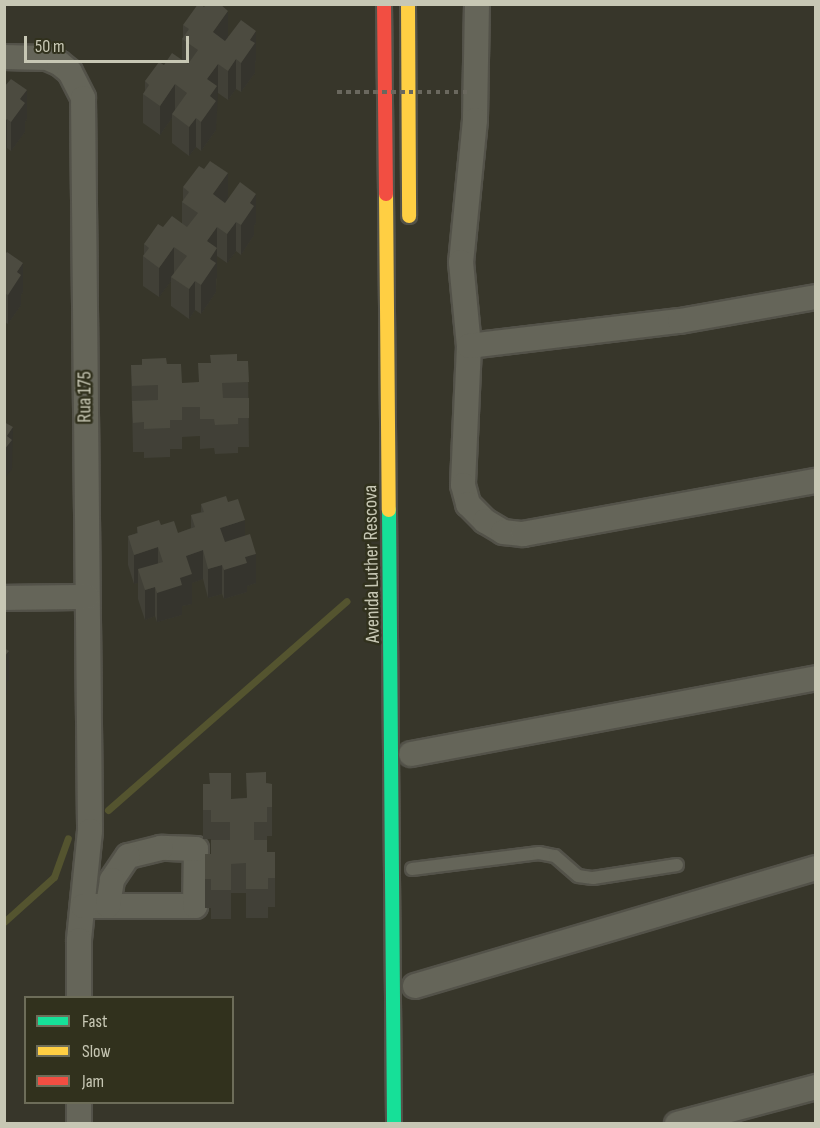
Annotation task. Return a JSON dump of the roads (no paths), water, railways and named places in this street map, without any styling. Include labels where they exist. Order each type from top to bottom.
[{"type":"main road","name":"Avenida Luther Rescova","points":[[384,4],[394,1124]]},
{"type":"main road","points":[[408,4],[409,230]]},
{"type":"street","points":[[477,4],[475,120],[461,262],[469,346],[463,485],[468,504],[485,522],[503,532],[523,534],[816,481]]},
{"type":"street","name":"Rua 175","points":[[4,57],[46,58],[58,63],[70,72],[83,98],[90,831],[82,906],[79,996]]},
{"type":"street","points":[[469,346],[680,321],[816,297]]},
{"type":"street","points":[[4,598],[87,597]]},
{"type":"street","points":[[411,754],[816,678]]},
{"type":"street","points":[[414,986],[816,868]]},
{"type":"street","points":[[82,906],[108,906]]},
{"type":"street","points":[[681,1123],[816,1088]]},
{"type":"street","points":[[79,1104],[79,1124]]},
{"type":"lane","points":[[412,869],[539,853],[555,856],[578,876],[593,878],[677,865]]},
{"type":"waterway","points":[[108,810],[347,601]]},
{"type":"waterway","points":[[4,922],[54,877],[68,838]]}]
